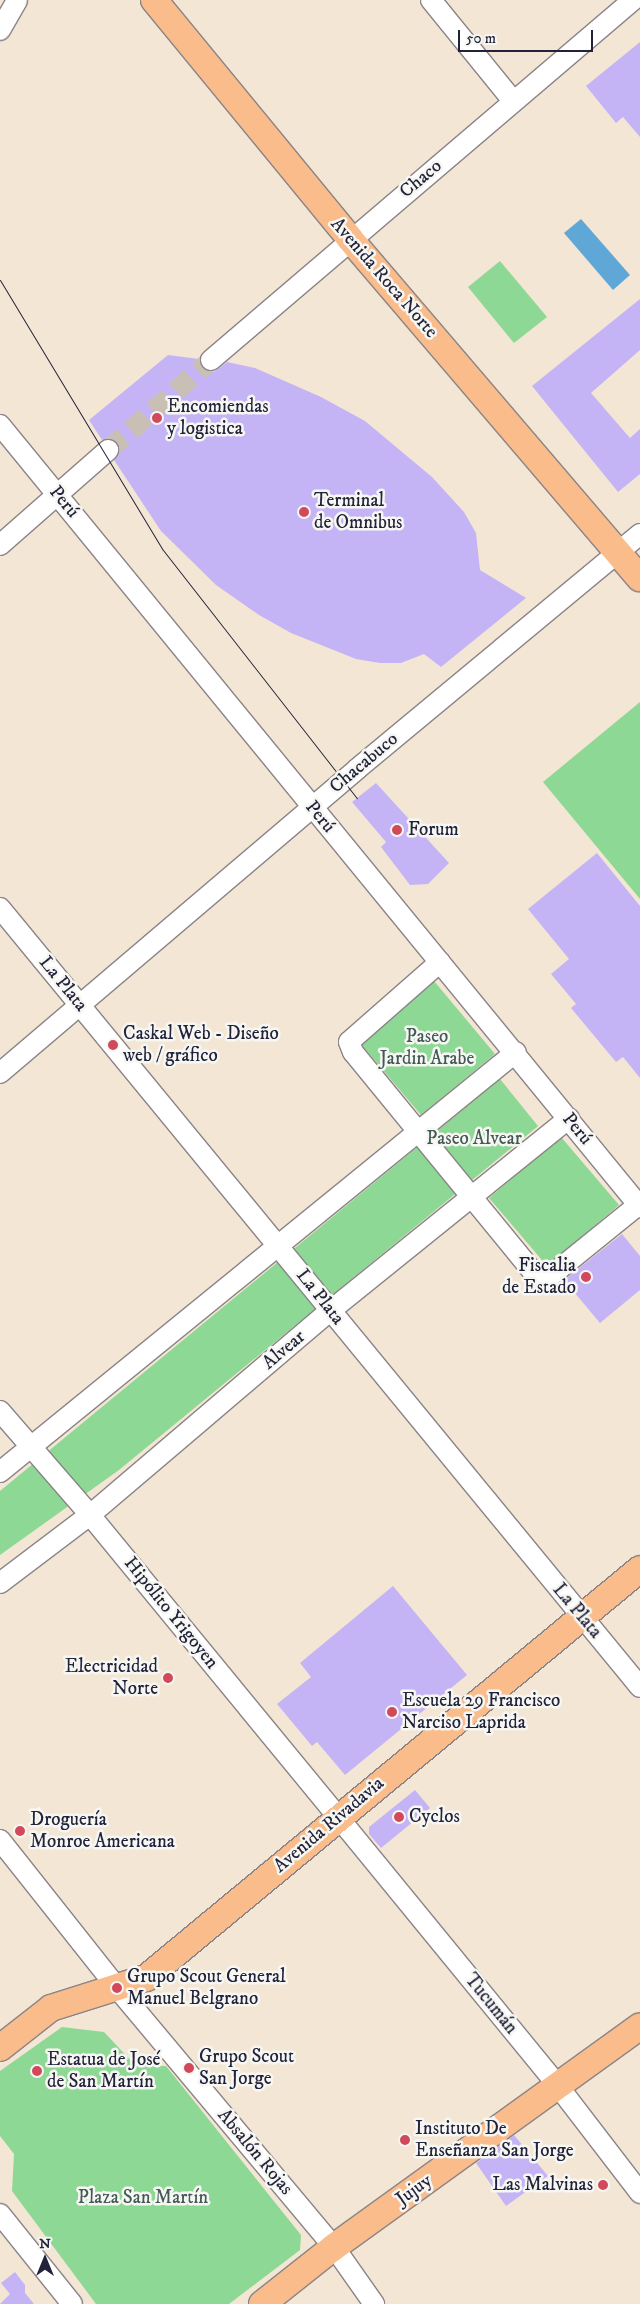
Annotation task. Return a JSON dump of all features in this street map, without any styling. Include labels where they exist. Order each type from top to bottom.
[{"type":"main road","name":"Avenida Roca Norte","points":[[154,0],[350,239],[640,578]]},
{"type":"main road","name":"Avenida Rivadavia","points":[[0,2048],[51,2008],[118,1989],[146,1978],[338,1817],[640,1569]]},
{"type":"main road","name":"Jujuy","points":[[262,2304],[334,2247],[640,2026]]},
{"type":"street","points":[[0,30],[17,0]]},
{"type":"street","points":[[431,0],[513,101]]},
{"type":"street","name":"Chaco","points":[[212,360],[350,239],[633,0]]},
{"type":"street","name":"Perú","points":[[0,425],[312,807],[516,1052],[639,1206]]},
{"type":"street","points":[[0,545],[108,450]]},
{"type":"street","name":"Chacabuco","points":[[0,1072],[312,807],[640,534]]},
{"type":"street","name":"La Plata","points":[[0,908],[278,1243],[330,1311],[640,1687]]},
{"type":"street","points":[[440,962],[349,1042],[353,1052],[541,1278],[548,1278],[639,1206]]},
{"type":"street","points":[[0,1472],[278,1243],[516,1052]]},
{"type":"street","name":"Alvear","points":[[0,1583],[90,1515],[330,1311],[569,1118]]},
{"type":"street","name":"Hipólito Yrigoyen","points":[[0,1411],[90,1515],[338,1817]]},
{"type":"street","name":"Tucumán","points":[[338,1817],[558,2086],[640,2193]]},
{"type":"street","name":"Absalón Rojas","points":[[0,1840],[118,1989],[334,2247],[374,2304]]},
{"type":"street","points":[[0,2214],[72,2304]]},
{"type":"green space","points":[[500,261],[547,317],[514,343],[468,287]]},
{"type":"green space","points":[[640,702],[640,899],[543,782]]},
{"type":"green space","name":"Paseo Jardin Arabe","points":[[434,981],[495,1054],[421,1115],[360,1043]]},
{"type":"green space","name":"Paseo Alvear","points":[[500,1079],[538,1126],[119,1470],[0,1555],[0,1491]]},
{"type":"green space","points":[[561,1137],[619,1205],[547,1266],[489,1198]]},
{"type":"green space","name":"Plaza San Martín","points":[[62,2027],[104,2032],[135,2065],[166,2066],[301,2235],[300,2250],[229,2304],[96,2304],[12,2191],[14,2154],[0,2136],[0,2071]]},
{"type":"water","points":[[581,219],[630,275],[613,290],[564,233]]},
{"type":"building","points":[[640,42],[640,137],[623,117],[616,123],[586,86]]},
{"type":"building","points":[[640,299],[640,350],[591,393],[630,438],[640,429],[640,474],[618,492],[532,386]]},
{"type":"building","points":[[168,355],[199,359],[202,367],[214,372],[227,362],[255,368],[321,397],[365,421],[432,477],[464,512],[476,533],[480,570],[526,598],[441,667],[424,654],[401,663],[380,663],[356,659],[291,633],[259,615],[216,585],[161,531],[114,460],[119,453],[117,443],[111,439],[102,440],[89,420]]},
{"type":"building","name":"Forum","points":[[376,783],[449,863],[428,884],[410,885],[381,847],[386,842],[352,802]]},
{"type":"building","points":[[597,853],[640,906],[640,1078],[623,1057],[616,1062],[571,1008],[576,1004],[551,974],[569,959],[528,909]]},
{"type":"building","name":"Fiscalia de Estado","points":[[622,1234],[640,1256],[640,1290],[600,1323],[564,1280]]},
{"type":"building","points":[[393,1586],[467,1675],[345,1775],[317,1742],[312,1746],[277,1704],[311,1677],[300,1663]]},
{"type":"building","name":"Cyclos","points":[[415,1790],[430,1808],[381,1848],[369,1834],[369,1827]]},
{"type":"building","points":[[514,2135],[548,2176],[506,2206],[476,2163]]},
{"type":"building","points":[[15,2272],[25,2285],[25,2293],[34,2304],[0,2304],[10,2294],[1,2283]]},
{"type":"tunnel","points":[[108,450],[211,360]]},
{"type":"tram line","points":[[0,280],[163,550],[357,798]]},
{"type":"place","name":"Encomiendas y logistica","points":[[157,418]]},
{"type":"place","name":"Terminal de Omnibus","points":[[304,512]]},
{"type":"place","name":"Forum","points":[[397,830]]},
{"type":"place","name":"Caskal Web - Diseño web / gráfico","points":[[113,1045]]},
{"type":"place","name":"Fiscalia de Estado","points":[[586,1277]]},
{"type":"place","name":"Electricidad Norte","points":[[168,1678]]},
{"type":"place","name":"Escuela 29 Francisco Narciso Laprida","points":[[392,1712]]},
{"type":"place","name":"Cyclos","points":[[399,1817]]},
{"type":"place","name":"Droguería Monroe Americana","points":[[20,1831]]},
{"type":"place","name":"Grupo Scout General Manuel Belgrano","points":[[117,1988]]},
{"type":"place","name":"Grupo Scout San Jorge","points":[[189,2068]]},
{"type":"place","name":"Estatua de José de San Martín","points":[[37,2071]]},
{"type":"place","name":"Instituto De Enseñanza San Jorge","points":[[405,2140]]},
{"type":"place","name":"Las Malvinas","points":[[603,2185]]}]
